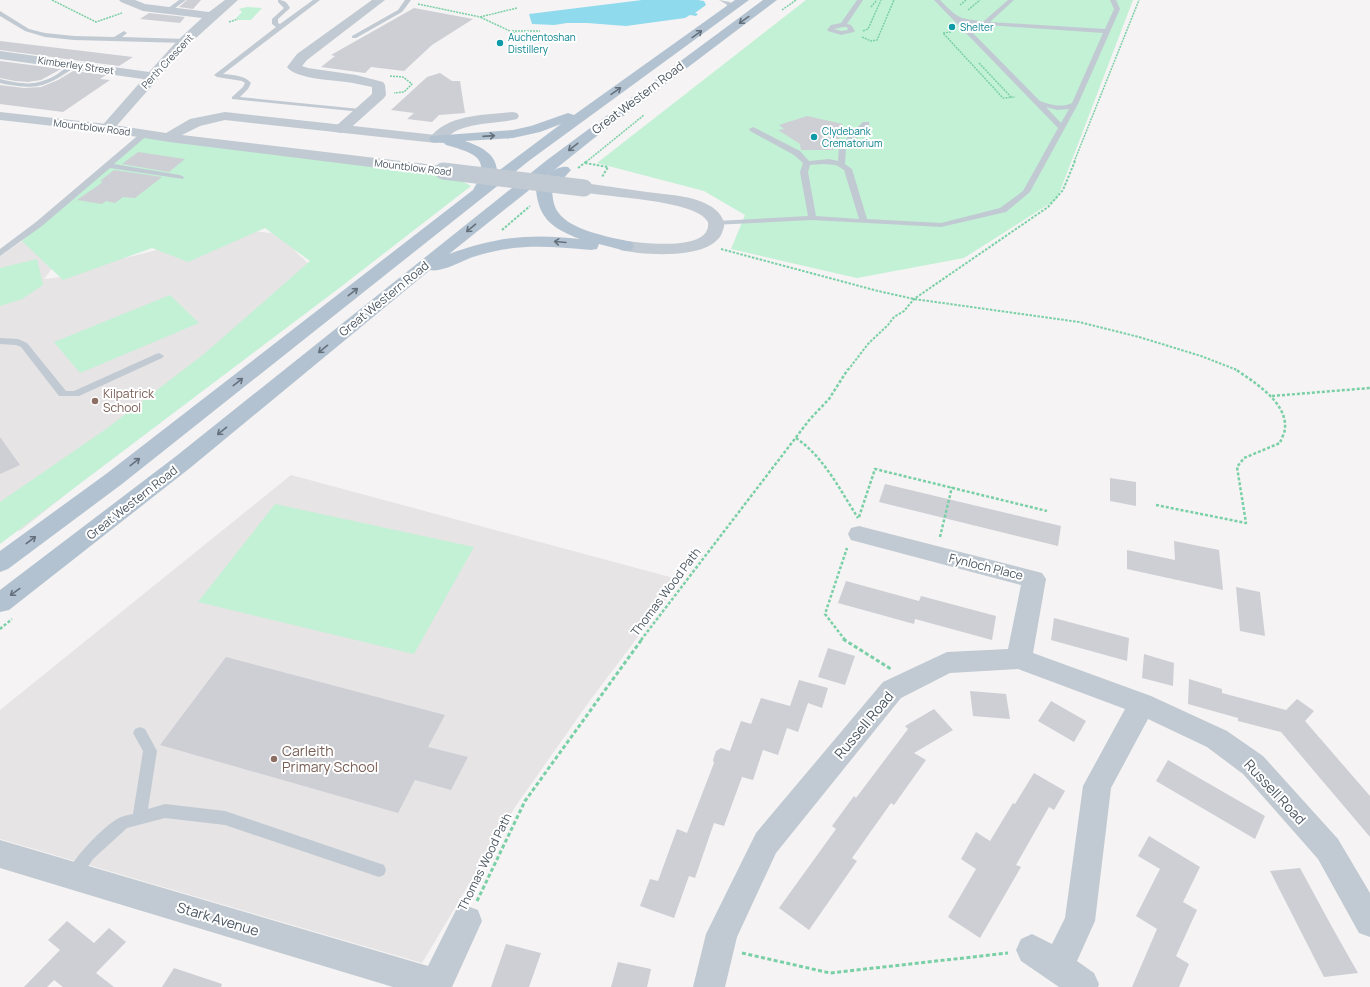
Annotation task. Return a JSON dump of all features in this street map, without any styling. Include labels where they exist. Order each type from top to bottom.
[{"type":"main road","name":"Great Western Road","points":[[0,564],[114,479],[479,193],[584,114],[743,0]]},
{"type":"main road","name":"Great Western Road","points":[[0,603],[55,563],[168,475],[482,219],[598,127],[771,0]]},
{"type":"main road","points":[[626,246],[588,236],[560,223],[552,217],[546,208],[544,201],[544,190],[555,177],[577,166],[700,63],[716,40]]},
{"type":"main road","points":[[436,139],[513,134],[584,114]]},
{"type":"main road","points":[[436,139],[472,149],[484,156],[488,162],[489,173],[479,193]]},
{"type":"main road","points":[[419,271],[483,248],[523,241],[542,240],[608,247],[626,246]]},
{"type":"street","points":[[125,0],[143,6],[210,16]]},
{"type":"street","name":"Perth Crescent","points":[[107,128],[153,76],[210,16],[232,0]]},
{"type":"street","points":[[341,129],[379,95],[378,85],[356,79],[305,72],[294,67],[302,57],[379,0]]},
{"type":"street","name":"Kimberley Street","points":[[0,55],[153,76]]},
{"type":"street","name":"Mountblow Road","points":[[0,116],[107,128],[169,138],[668,199],[693,204],[713,216],[716,223]]},
{"type":"street","points":[[169,138],[188,124],[208,118],[225,116],[436,139],[440,133],[464,122],[512,116]]},
{"type":"street","points":[[626,246],[675,249],[684,248],[701,242],[714,233],[716,223]]},
{"type":"street","name":"Fynloch Place","points":[[859,526],[935,555],[1034,580],[1019,659]]},
{"type":"street","name":"Russell Road","points":[[710,987],[722,934],[766,843],[892,690],[947,663],[1019,659],[1142,704],[1217,739],[1253,765],[1328,849],[1370,922]]},
{"type":"street","points":[[1083,984],[1045,959],[1080,921],[1097,786],[1142,704]]},
{"type":"street","name":"Stark Avenue","points":[[0,854],[435,985]]},
{"type":"street","points":[[435,985],[467,921]]},
{"type":"lane","points":[[168,10],[184,0]]},
{"type":"lane","points":[[280,0],[287,8],[274,22],[280,27]]},
{"type":"lane","points":[[317,0],[217,76],[244,79],[248,83],[246,88],[234,98],[360,111]]},
{"type":"lane","points":[[722,0],[728,3],[731,8]]},
{"type":"lane","points":[[842,25],[860,0]]},
{"type":"lane","points":[[937,0],[970,32],[1062,128]]},
{"type":"lane","points":[[970,32],[985,23],[1011,0]]},
{"type":"lane","points":[[716,223],[812,218],[940,225],[1003,210],[1026,192],[1075,104],[1117,9],[1113,0]]},
{"type":"lane","points":[[354,37],[400,11],[408,1]]},
{"type":"lane","points":[[0,12],[27,30],[39,33],[74,38],[186,41]]},
{"type":"lane","points":[[957,20],[1108,31]]},
{"type":"lane","points":[[842,25],[851,28],[854,33],[841,33],[830,30],[833,26],[842,25]]},
{"type":"lane","points":[[115,39],[124,33]]},
{"type":"lane","points":[[0,81],[31,86],[38,85],[75,65]]},
{"type":"lane","points":[[1038,103],[1060,108],[1068,108],[1075,104]]},
{"type":"lane","points":[[842,163],[842,148],[866,124]]},
{"type":"lane","points":[[753,128],[797,153],[807,163]]},
{"type":"lane","points":[[0,253],[39,224],[145,134]]},
{"type":"lane","points":[[807,163],[826,161],[842,163],[848,169],[863,220]]},
{"type":"lane","points":[[807,163],[804,172],[812,218]]},
{"type":"lane","points":[[108,165],[180,177]]},
{"type":"lane","points":[[0,341],[18,342],[24,345],[63,394],[75,394],[159,356]]},
{"type":"lane","points":[[139,818],[150,751],[140,733]]},
{"type":"lane","points":[[73,876],[88,854],[123,823],[165,811],[225,818],[378,870]]},
{"type":"path","points":[[52,0],[96,22],[143,6]]},
{"type":"path","points":[[777,14],[796,0]]},
{"type":"path","points":[[854,33],[868,29],[881,0]]},
{"type":"path","points":[[854,33],[870,41],[877,40],[894,0]]},
{"type":"path","points":[[960,5],[966,0]]},
{"type":"path","points":[[968,10],[980,0]]},
{"type":"path","points":[[408,1],[480,17],[527,39]]},
{"type":"path","points":[[480,17],[517,8]]},
{"type":"path","points":[[511,31],[540,31]]},
{"type":"path","points":[[970,32],[943,33],[1003,98],[1030,95]]},
{"type":"path","points":[[577,166],[647,112]]},
{"type":"path","points":[[577,166],[608,167],[607,169]]},
{"type":"path","points":[[483,248],[490,240],[535,202],[544,201]]},
{"type":"path","points":[[701,242],[729,252],[828,279],[914,299],[1079,322],[1139,337],[1201,356],[1235,369],[1256,383],[1271,396],[1281,410],[1285,428],[1280,443],[1244,458],[1237,467],[1246,523],[1156,505]]},
{"type":"path","name":"Thomas Wood Path","points":[[467,921],[525,801],[596,701],[681,586],[829,398],[868,344],[888,325],[894,317],[904,311],[914,299]]},
{"type":"path","points":[[1271,396],[1370,388]]},
{"type":"path","points":[[796,438],[809,447],[818,457],[859,526]]},
{"type":"path","points":[[935,555],[952,487]]},
{"type":"path","points":[[718,948],[830,973],[1045,959]]},
{"type":"shaded area","name":"Kilpatrick School","points":[[253,231],[291,237],[295,251],[311,266],[90,475],[20,531],[0,523],[0,256],[34,233],[78,234],[44,279],[71,276],[124,256],[125,258],[176,245]]},
{"type":"shaded area","name":"Carleith Primary School","points":[[291,475],[681,580],[591,699],[515,807],[422,963],[0,839],[0,710]]},
{"type":"green space","points":[[806,0],[1133,0],[1057,199],[964,258],[857,278],[731,249],[745,215],[704,191],[597,163]]},
{"type":"green space","points":[[247,7],[262,8],[251,20],[239,20],[236,18],[242,12],[239,9]]},
{"type":"green space","points":[[145,134],[443,171],[471,186],[338,289],[0,544],[0,502],[106,429],[204,354],[310,261],[265,228],[188,262],[152,248],[63,280],[22,241],[39,224]]},
{"type":"green space","points":[[37,259],[43,285],[22,299],[0,306],[0,268]]},
{"type":"green space","points":[[170,295],[199,323],[80,373],[54,342]]},
{"type":"green space","points":[[275,504],[474,547],[414,654],[198,602]]},
{"type":"water","points":[[642,0],[698,0],[704,1],[706,5],[695,13],[698,14],[696,16],[690,15],[685,18],[626,26],[587,23],[567,23],[554,25],[532,24],[529,14]]},
{"type":"building","points":[[187,0],[201,0],[193,9],[179,7]]},
{"type":"building","points":[[414,8],[473,19],[432,45],[404,71],[371,67],[365,73],[321,67],[335,56],[331,55]]},
{"type":"building","points":[[149,13],[185,17],[180,23],[140,19]]},
{"type":"building","points":[[0,41],[133,57],[119,66],[0,50]]},
{"type":"building","points":[[0,61],[61,69],[41,80],[28,82],[15,81],[0,78]]},
{"type":"building","points":[[73,71],[106,75],[100,79],[110,80],[63,112],[0,104],[0,85],[24,88],[41,87],[58,80]]},
{"type":"building","points":[[440,73],[452,81],[460,81],[465,113],[439,115],[432,122],[407,119],[414,113],[391,110],[427,77]]},
{"type":"building","name":"Clydebank Crematorium","points":[[807,116],[843,124],[839,127],[848,130],[832,144],[833,150],[801,150],[800,144],[778,130],[784,129],[779,125]]},
{"type":"building","points":[[138,152],[185,159],[169,172],[122,164]]},
{"type":"building","points":[[114,170],[162,177],[135,198],[123,197],[115,203],[106,201],[102,204],[77,200],[103,182],[100,181]]},
{"type":"building","points":[[0,437],[20,465],[0,474]]},
{"type":"building","points":[[1110,478],[1136,482],[1136,506],[1110,501]]},
{"type":"building","points":[[885,484],[1061,526],[1058,546],[879,502]]},
{"type":"building","points":[[1174,541],[1219,550],[1223,590],[1127,569],[1127,550],[1175,560]]},
{"type":"building","points":[[846,581],[919,601],[921,596],[996,616],[992,640],[915,619],[914,624],[838,603]]},
{"type":"building","points":[[1236,587],[1260,592],[1265,636],[1240,631]]},
{"type":"building","points":[[1054,618],[1129,638],[1127,661],[1051,640]]},
{"type":"building","points":[[828,648],[855,656],[845,685],[818,677]]},
{"type":"building","points":[[1144,654],[1174,663],[1173,686],[1142,678]]},
{"type":"building","points":[[226,657],[445,715],[428,747],[468,757],[451,790],[415,780],[398,813],[160,745]]},
{"type":"building","points":[[1189,679],[1222,689],[1222,693],[1286,710],[1297,699],[1314,711],[1305,721],[1370,796],[1370,837],[1281,732],[1238,721],[1238,718],[1188,704]]},
{"type":"building","points":[[799,680],[828,688],[822,708],[808,703],[798,732],[787,728],[778,755],[763,750],[753,780],[742,777],[724,826],[714,823],[695,878],[689,876],[674,918],[640,906],[650,879],[658,881],[677,829],[687,833],[714,763],[713,760],[716,751],[721,748],[730,751],[741,721],[751,724],[761,698],[790,706]]},
{"type":"building","points":[[970,691],[1006,694],[1010,719],[973,716]]},
{"type":"building","points":[[1051,701],[1086,721],[1074,742],[1038,721]]},
{"type":"building","points":[[934,709],[953,730],[914,753],[926,760],[894,805],[891,803],[852,858],[857,861],[809,930],[779,908],[836,829],[832,826],[854,796],[856,798],[908,729],[905,726]]},
{"type":"building","points":[[1168,760],[1265,816],[1255,839],[1156,781]]},
{"type":"building","points":[[1034,773],[1065,791],[1054,810],[1049,807],[1016,865],[1021,867],[980,938],[948,917],[976,869],[961,859],[976,832],[990,841],[1013,803],[1015,804]]},
{"type":"building","points":[[1149,836],[1200,867],[1183,902],[1197,910],[1176,956],[1189,964],[1179,987],[1132,987],[1157,929],[1136,916],[1160,869],[1138,856]]},
{"type":"building","points":[[1300,868],[1358,973],[1324,977],[1270,871]]},
{"type":"building","points":[[67,921],[94,943],[109,928],[126,942],[96,973],[114,987],[63,987],[54,980],[47,987],[24,987],[60,950],[48,940]]},
{"type":"building","points":[[506,944],[541,953],[529,987],[491,987]]},
{"type":"building","points":[[618,962],[651,969],[647,987],[611,987]]},
{"type":"building","points":[[174,968],[222,984],[221,987],[162,987]]},
{"type":"place","name":"Shelter","points":[[952,27]]},
{"type":"place","name":"Auchentoshan Distillery","points":[[500,43]]},
{"type":"place","name":"Clydebank Crematorium","points":[[814,137]]},
{"type":"place","name":"Kilpatrick School","points":[[95,401]]},
{"type":"place","name":"Carleith Primary School","points":[[274,759]]}]
